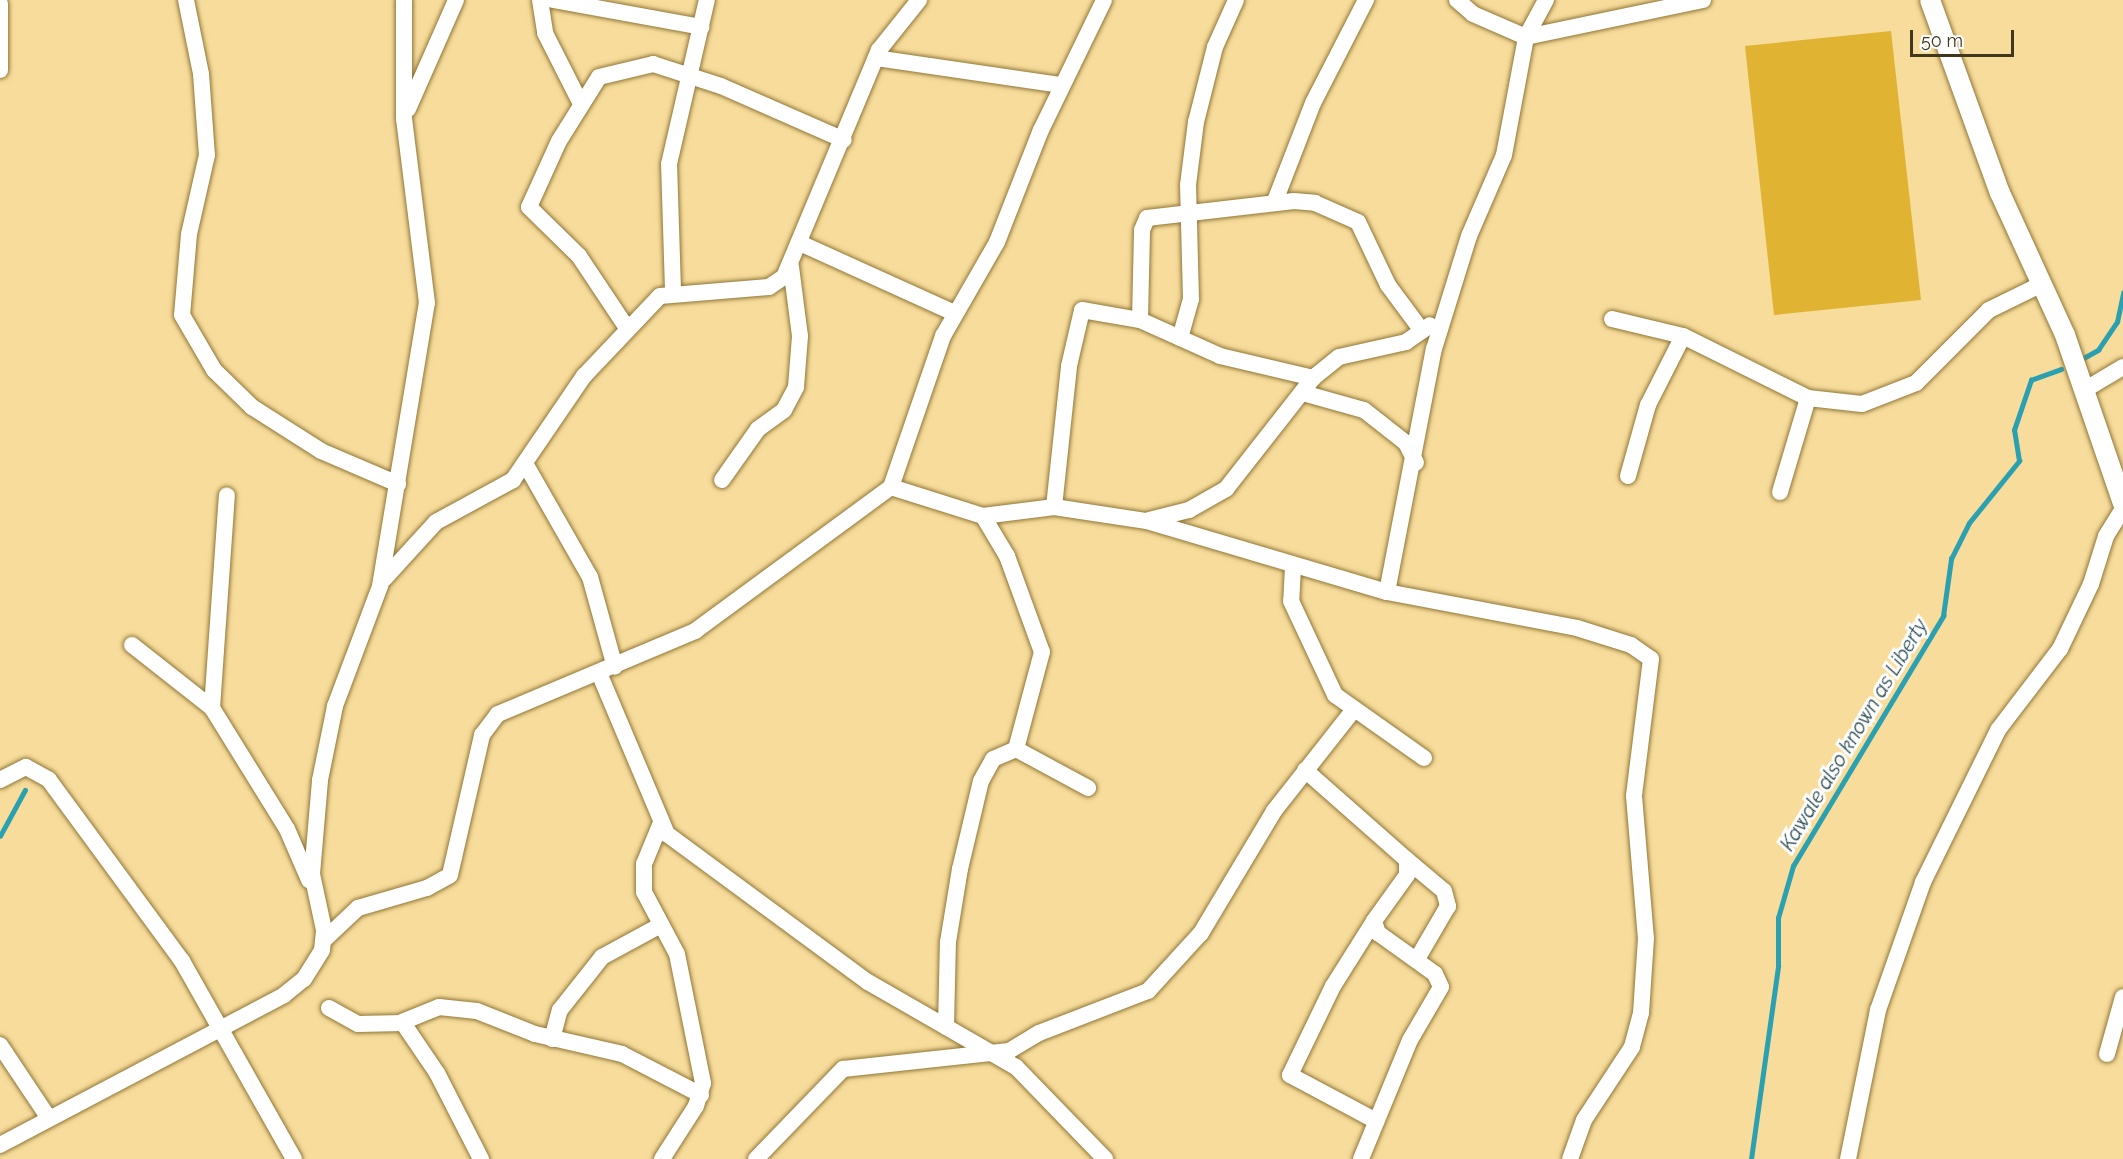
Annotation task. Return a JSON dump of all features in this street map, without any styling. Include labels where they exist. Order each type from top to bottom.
[{"type":"street","points":[[186,0],[201,74],[207,155],[189,234],[182,315],[214,370],[252,408],[321,451],[398,484]]},
{"type":"street","points":[[313,892],[320,780],[335,706],[380,586],[427,303],[404,119],[404,0]]},
{"type":"street","points":[[404,119],[456,0]]},
{"type":"street","points":[[540,0],[544,33],[581,104]]},
{"type":"street","points":[[553,0],[702,27]]},
{"type":"street","points":[[673,290],[667,187],[688,74],[702,27],[707,0]]},
{"type":"street","points":[[380,586],[419,536],[503,489],[526,465],[584,376],[627,328],[660,296],[673,290],[769,287],[784,278],[844,140],[876,58],[919,0]]},
{"type":"street","points":[[0,1145],[48,1117],[224,1029],[300,983],[313,969],[324,940],[358,908],[427,888],[450,875],[482,735],[489,723],[509,709],[615,667],[695,631],[891,487],[954,312],[997,242],[1062,85],[1104,0]]},
{"type":"street","points":[[1180,338],[1191,299],[1189,210],[1196,122],[1215,47],[1236,0]]},
{"type":"street","points":[[1275,201],[1313,103],[1366,0]]},
{"type":"street","points":[[1458,0],[1473,14],[1526,37],[1703,0]]},
{"type":"street","points":[[1387,592],[1416,464],[1445,313],[1469,236],[1504,155],[1526,37],[1546,0]]},
{"type":"street","points":[[1930,0],[2000,193],[2042,284],[2086,389],[2123,502]]},
{"type":"street","points":[[0,4],[0,70]]},
{"type":"street","points":[[876,58],[1062,85]]},
{"type":"street","points":[[627,328],[579,255],[529,207],[531,194],[581,104],[599,77],[637,63],[688,74],[844,140]]},
{"type":"street","points":[[1140,320],[1143,223],[1152,215],[1275,201],[1315,203],[1358,222],[1388,285],[1422,332]]},
{"type":"street","points":[[800,243],[954,312]]},
{"type":"street","points":[[722,480],[759,429],[784,410],[796,387],[800,336],[792,263]]},
{"type":"street","points":[[1612,319],[1683,336],[1808,398],[1853,404],[1899,394],[1942,361],[1989,310],[2042,284]]},
{"type":"street","points":[[1054,507],[1079,313],[1087,309],[1140,320],[1221,356],[1314,378]]},
{"type":"street","points":[[1147,521],[1189,510],[1226,489],[1314,378],[1339,357],[1386,348],[1422,332],[1445,313]]},
{"type":"street","points":[[1628,476],[1648,405],[1683,336]]},
{"type":"street","points":[[2086,389],[2123,367]]},
{"type":"street","points":[[1303,393],[1364,410],[1406,443],[1416,464]]},
{"type":"street","points":[[1780,492],[1808,398]]},
{"type":"street","points":[[526,465],[590,577],[615,667]]},
{"type":"street","points":[[891,487],[983,516],[1054,507],[1147,521],[1293,567],[1387,592],[1576,628],[1632,645],[1651,659],[1634,796],[1646,938],[1641,1013],[1632,1047],[1584,1120],[1570,1159]]},
{"type":"street","points":[[212,708],[227,496]]},
{"type":"street","points":[[1848,1159],[1878,1010],[1923,882],[1998,730],[2060,649],[2091,584],[2106,536],[2123,509]]},
{"type":"street","points":[[983,516],[1007,556],[1042,652],[1016,749]]},
{"type":"street","points":[[1293,567],[1291,601],[1324,679],[1352,712],[1424,758]]},
{"type":"street","points":[[132,645],[212,708],[287,829],[313,892],[324,940]]},
{"type":"street","points":[[599,673],[660,825],[837,960],[1016,1067],[1105,1159]]},
{"type":"street","points":[[756,1159],[843,1069],[994,1053],[1148,991],[1201,933],[1243,857],[1305,770],[1352,712]]},
{"type":"street","points":[[1016,749],[1088,788]]},
{"type":"street","points":[[946,1027],[948,942],[972,814],[993,759],[1016,749]]},
{"type":"street","points":[[0,780],[26,767],[49,780],[182,961],[224,1029],[294,1159]]},
{"type":"street","points":[[1305,770],[1444,891],[1448,906],[1417,959]]},
{"type":"street","points":[[660,825],[644,864],[644,892],[677,954],[699,1050],[701,1095],[662,1159]]},
{"type":"street","points":[[1376,1121],[1290,1075],[1333,986],[1374,921],[1407,875],[1407,860]]},
{"type":"street","points":[[1361,1159],[1410,1040],[1441,987],[1417,959],[1378,933],[1374,921]]},
{"type":"street","points":[[552,1039],[560,1011],[602,957],[661,925]]},
{"type":"street","points":[[2107,1054],[2123,997]]},
{"type":"street","points":[[329,1008],[358,1024],[402,1022],[450,1006],[552,1039],[622,1054],[701,1095]]},
{"type":"street","points":[[402,1022],[437,1073],[481,1159]]},
{"type":"street","points":[[0,1045],[48,1117]]},
{"type":"shaded area","points":[[1891,31],[1921,300],[1774,315],[1745,46]]},
{"type":"waterway","name":"Kawale also known as Liberty","points":[[2080,360],[2098,350],[2117,322],[2123,293]]},
{"type":"waterway","name":"Kawale also known as Liberty","points":[[1751,1159],[1778,966],[1778,918],[1793,866],[1943,616],[1951,559],[1969,523],[2019,461],[2014,430],[2031,380],[2061,369]]},
{"type":"waterway","points":[[0,836],[25,790]]}]
